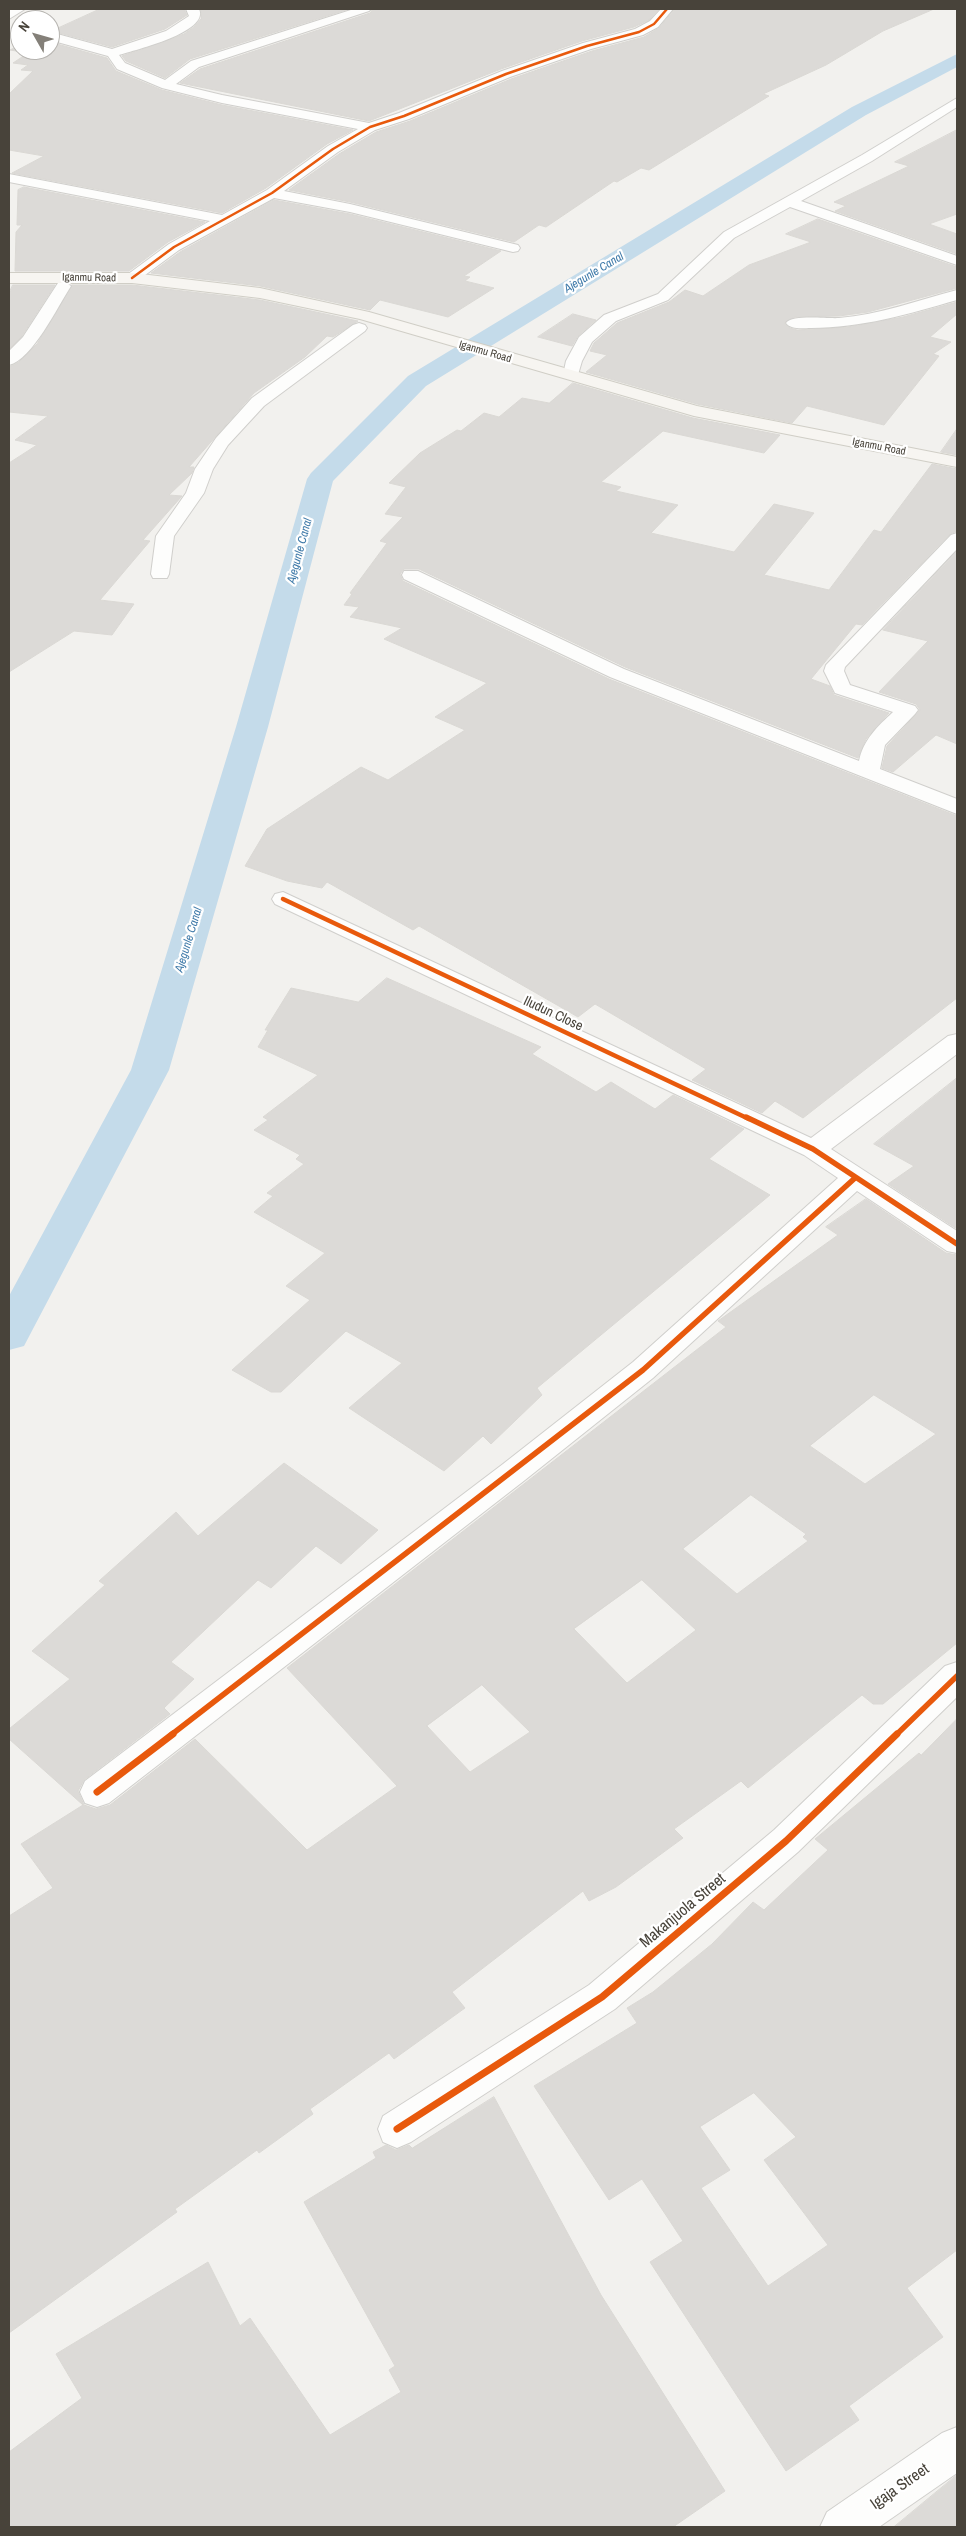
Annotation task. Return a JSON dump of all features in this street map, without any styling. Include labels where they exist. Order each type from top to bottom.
[{"type":"main road","name":"Iganmu Road","points":[[9,278],[132,278],[260,293],[355,313],[399,328],[694,411],[957,462]]},
{"type":"main road","name":"Iganmu Road","points":[[9,287],[127,287],[250,301],[301,311],[384,335],[518,368],[558,381],[683,414],[957,468]]},
{"type":"street","points":[[9,15],[19,9]]},
{"type":"street","points":[[60,39],[112,53],[155,40],[189,24],[195,17],[195,11],[192,9]]},
{"type":"street","points":[[166,85],[195,64],[365,9]]},
{"type":"street","points":[[132,278],[174,247],[272,193],[333,149],[370,127],[404,116],[514,71],[587,46],[638,32],[654,24],[667,9]]},
{"type":"street","points":[[112,53],[121,66],[166,85],[222,99],[370,127]]},
{"type":"street","points":[[571,375],[574,361],[584,340],[610,318],[663,297],[729,235],[790,202],[935,117],[957,102]]},
{"type":"street","points":[[935,117],[950,121]]},
{"type":"street","points":[[9,178],[223,219]]},
{"type":"street","points":[[272,193],[350,208],[513,248]]},
{"type":"street","points":[[790,202],[957,261]]},
{"type":"street","points":[[9,360],[29,340],[63,286]]},
{"type":"street","points":[[794,323],[840,323],[904,311],[957,295]]},
{"type":"street","points":[[160,574],[164,536],[195,493],[204,469],[222,442],[258,402],[359,328]]},
{"type":"street","points":[[870,773],[868,762],[875,740],[908,710],[842,689],[834,672],[836,665],[957,540]]},
{"type":"street","points":[[411,575],[617,673],[957,807]]},
{"type":"street","name":"Iludun Close","points":[[283,899],[813,1149],[957,1244]]},
{"type":"street","points":[[813,1149],[957,1042]]},
{"type":"street","points":[[97,1792],[514,1472],[642,1370],[855,1178]]},
{"type":"street","name":"Makanjuola Street","points":[[396,2129],[602,1997],[786,1841],[957,1676]]},
{"type":"street","name":"Igaja Street","points":[[842,2527],[957,2448]]},
{"type":"building","points":[[100,9],[184,9],[187,15],[165,29],[112,47],[60,33],[60,27]]},
{"type":"building","points":[[201,9],[349,9],[190,59],[165,78],[126,61],[122,56],[184,34],[201,19]]},
{"type":"building","points":[[373,9],[659,9],[649,20],[634,27],[582,41],[501,69],[369,121],[180,83],[200,69],[370,13]]},
{"type":"building","points":[[675,9],[934,9],[883,31],[826,65],[763,94],[769,96],[649,170],[641,168],[617,182],[614,181],[546,227],[539,225],[514,242],[350,202],[289,190],[339,154],[376,132],[410,121],[511,79],[592,51],[644,37],[659,28]]},
{"type":"building","points":[[60,45],[107,58],[116,71],[162,90],[222,105],[353,130],[327,144],[266,188],[222,213],[12,173],[44,156],[9,150],[9,94],[33,71],[21,70],[28,65],[13,63],[18,60],[60,60]]},
{"type":"building","points":[[957,130],[957,214],[929,224],[957,234],[957,254],[835,211],[846,206],[834,202],[909,166],[895,162]]},
{"type":"building","points":[[24,187],[205,222],[168,242],[129,271],[15,271],[16,232],[22,225],[17,225],[18,190]]},
{"type":"building","points":[[274,200],[350,214],[501,251],[464,276],[470,277],[465,281],[494,288],[448,317],[380,300],[370,310],[260,286],[151,273],[180,252]]},
{"type":"building","points":[[818,219],[957,267],[957,288],[868,312],[839,316],[795,317],[784,323],[790,328],[797,330],[848,327],[903,317],[957,302],[957,314],[930,337],[951,342],[933,354],[939,356],[884,425],[807,406],[792,423],[697,404],[586,372],[607,355],[590,351],[594,343],[617,323],[669,302],[685,290],[703,296],[749,265],[811,242],[786,234]]},
{"type":"building","points":[[13,285],[55,285],[22,336],[9,349],[9,293]]},
{"type":"building","points":[[72,285],[132,285],[260,300],[358,321],[333,337],[327,336],[305,357],[254,393],[189,467],[194,467],[192,473],[169,495],[182,496],[143,540],[150,541],[100,600],[134,604],[112,635],[74,631],[9,672],[9,463],[37,445],[15,440],[48,416],[9,412],[9,367],[19,362],[37,344]]},
{"type":"building","points":[[573,314],[596,320],[578,336],[572,346],[538,337]]},
{"type":"building","points":[[573,383],[693,418],[780,435],[764,453],[663,431],[601,482],[621,487],[616,491],[678,505],[651,533],[734,552],[774,504],[814,513],[764,575],[829,590],[874,530],[881,532],[932,464],[957,469],[957,531],[950,534],[862,625],[856,624],[811,679],[830,686],[834,695],[889,713],[866,739],[858,758],[625,667],[419,569],[404,569],[400,574],[403,581],[609,679],[957,816],[957,998],[803,1118],[775,1101],[762,1113],[692,1080],[706,1069],[595,1004],[578,1017],[419,926],[413,930],[327,882],[322,888],[287,881],[245,866],[267,829],[361,767],[388,780],[465,730],[435,717],[487,683],[384,639],[402,628],[350,617],[359,607],[344,605],[352,594],[350,593],[387,543],[380,541],[403,517],[385,514],[406,487],[389,483],[420,453],[457,430],[461,431],[484,413],[499,417],[522,398],[549,403]]},
{"type":"building","points":[[957,429],[957,455],[941,452]]},
{"type":"building","points":[[957,551],[957,744],[936,735],[893,772],[882,768],[887,746],[920,710],[916,704],[879,692],[928,641],[883,630]]},
{"type":"building","points":[[387,978],[541,1047],[532,1054],[596,1092],[611,1082],[655,1109],[673,1095],[744,1129],[709,1159],[770,1195],[537,1388],[542,1395],[491,1444],[483,1436],[444,1471],[349,1408],[402,1363],[346,1331],[281,1392],[271,1392],[232,1370],[310,1300],[286,1286],[325,1253],[254,1212],[273,1196],[267,1193],[304,1164],[296,1159],[300,1155],[254,1130],[268,1120],[263,1117],[318,1075],[258,1047],[268,1030],[265,1030],[291,988],[358,1002]]},
{"type":"building","points":[[957,1078],[957,1229],[888,1184],[914,1166],[874,1144]]},
{"type":"building","points":[[866,1199],[946,1253],[957,1255],[957,1643],[883,1704],[873,1704],[862,1695],[748,1788],[741,1781],[674,1829],[683,1838],[616,1887],[589,1901],[583,1891],[452,1992],[465,2008],[394,2059],[389,2053],[310,2109],[313,2114],[259,2153],[257,2150],[175,2209],[177,2212],[9,2333],[9,1916],[53,1888],[21,1844],[83,1805],[9,1739],[9,1729],[70,1679],[32,1651],[105,1585],[99,1581],[176,1512],[198,1536],[284,1463],[378,1530],[341,1564],[316,1546],[271,1588],[258,1580],[171,1662],[194,1679],[164,1708],[170,1714],[84,1780],[78,1791],[84,1805],[96,1809],[110,1805],[195,1739],[307,1850],[397,1786],[287,1668],[726,1327],[718,1321],[838,1235],[826,1227]],"holes":[[[874,1395],[936,1434],[865,1484],[810,1446]],[[751,1495],[806,1534],[803,1537],[808,1541],[737,1594],[683,1549]],[[642,1580],[696,1630],[627,1683],[574,1629]],[[482,1685],[530,1732],[470,1772],[427,1726]]]},
{"type":"building","points":[[957,1719],[957,2250],[907,2288],[943,2337],[849,2406],[859,2420],[786,2471],[650,2262],[683,2241],[642,2179],[609,2200],[534,2086],[637,2023],[627,2008],[653,1992],[712,1944],[753,1902],[764,1910],[828,1850],[815,1839],[919,1753],[921,1755]],"holes":[[[754,2093],[796,2137],[764,2160],[828,2245],[768,2286],[701,2188],[730,2170],[700,2127]]]},
{"type":"building","points":[[494,2097],[601,2295],[725,2491],[673,2527],[9,2527],[9,2452],[82,2398],[56,2354],[208,2262],[240,2326],[250,2318],[330,2435],[401,2392],[389,2370],[395,2366],[304,2202],[376,2158],[373,2152],[386,2145],[396,2150],[409,2145],[412,2148]]},
{"type":"building","points":[[957,2475],[957,2527],[894,2527]]},
{"type":"waterway","name":"Ajegunle Canal","points":[[9,1335],[150,1070],[252,727],[320,479],[417,381],[859,111],[957,60]]},
{"type":"cycle path","points":[[132,278],[174,247],[272,193],[333,149],[370,127],[404,116],[506,74],[587,46],[639,32],[654,24],[667,9]]},
{"type":"cycle path","points":[[283,899],[813,1149],[957,1244]]},
{"type":"cycle path","points":[[97,1792],[514,1472],[643,1370],[855,1178]]},
{"type":"cycle path","points":[[397,2129],[602,1997],[786,1841],[957,1676]]}]
